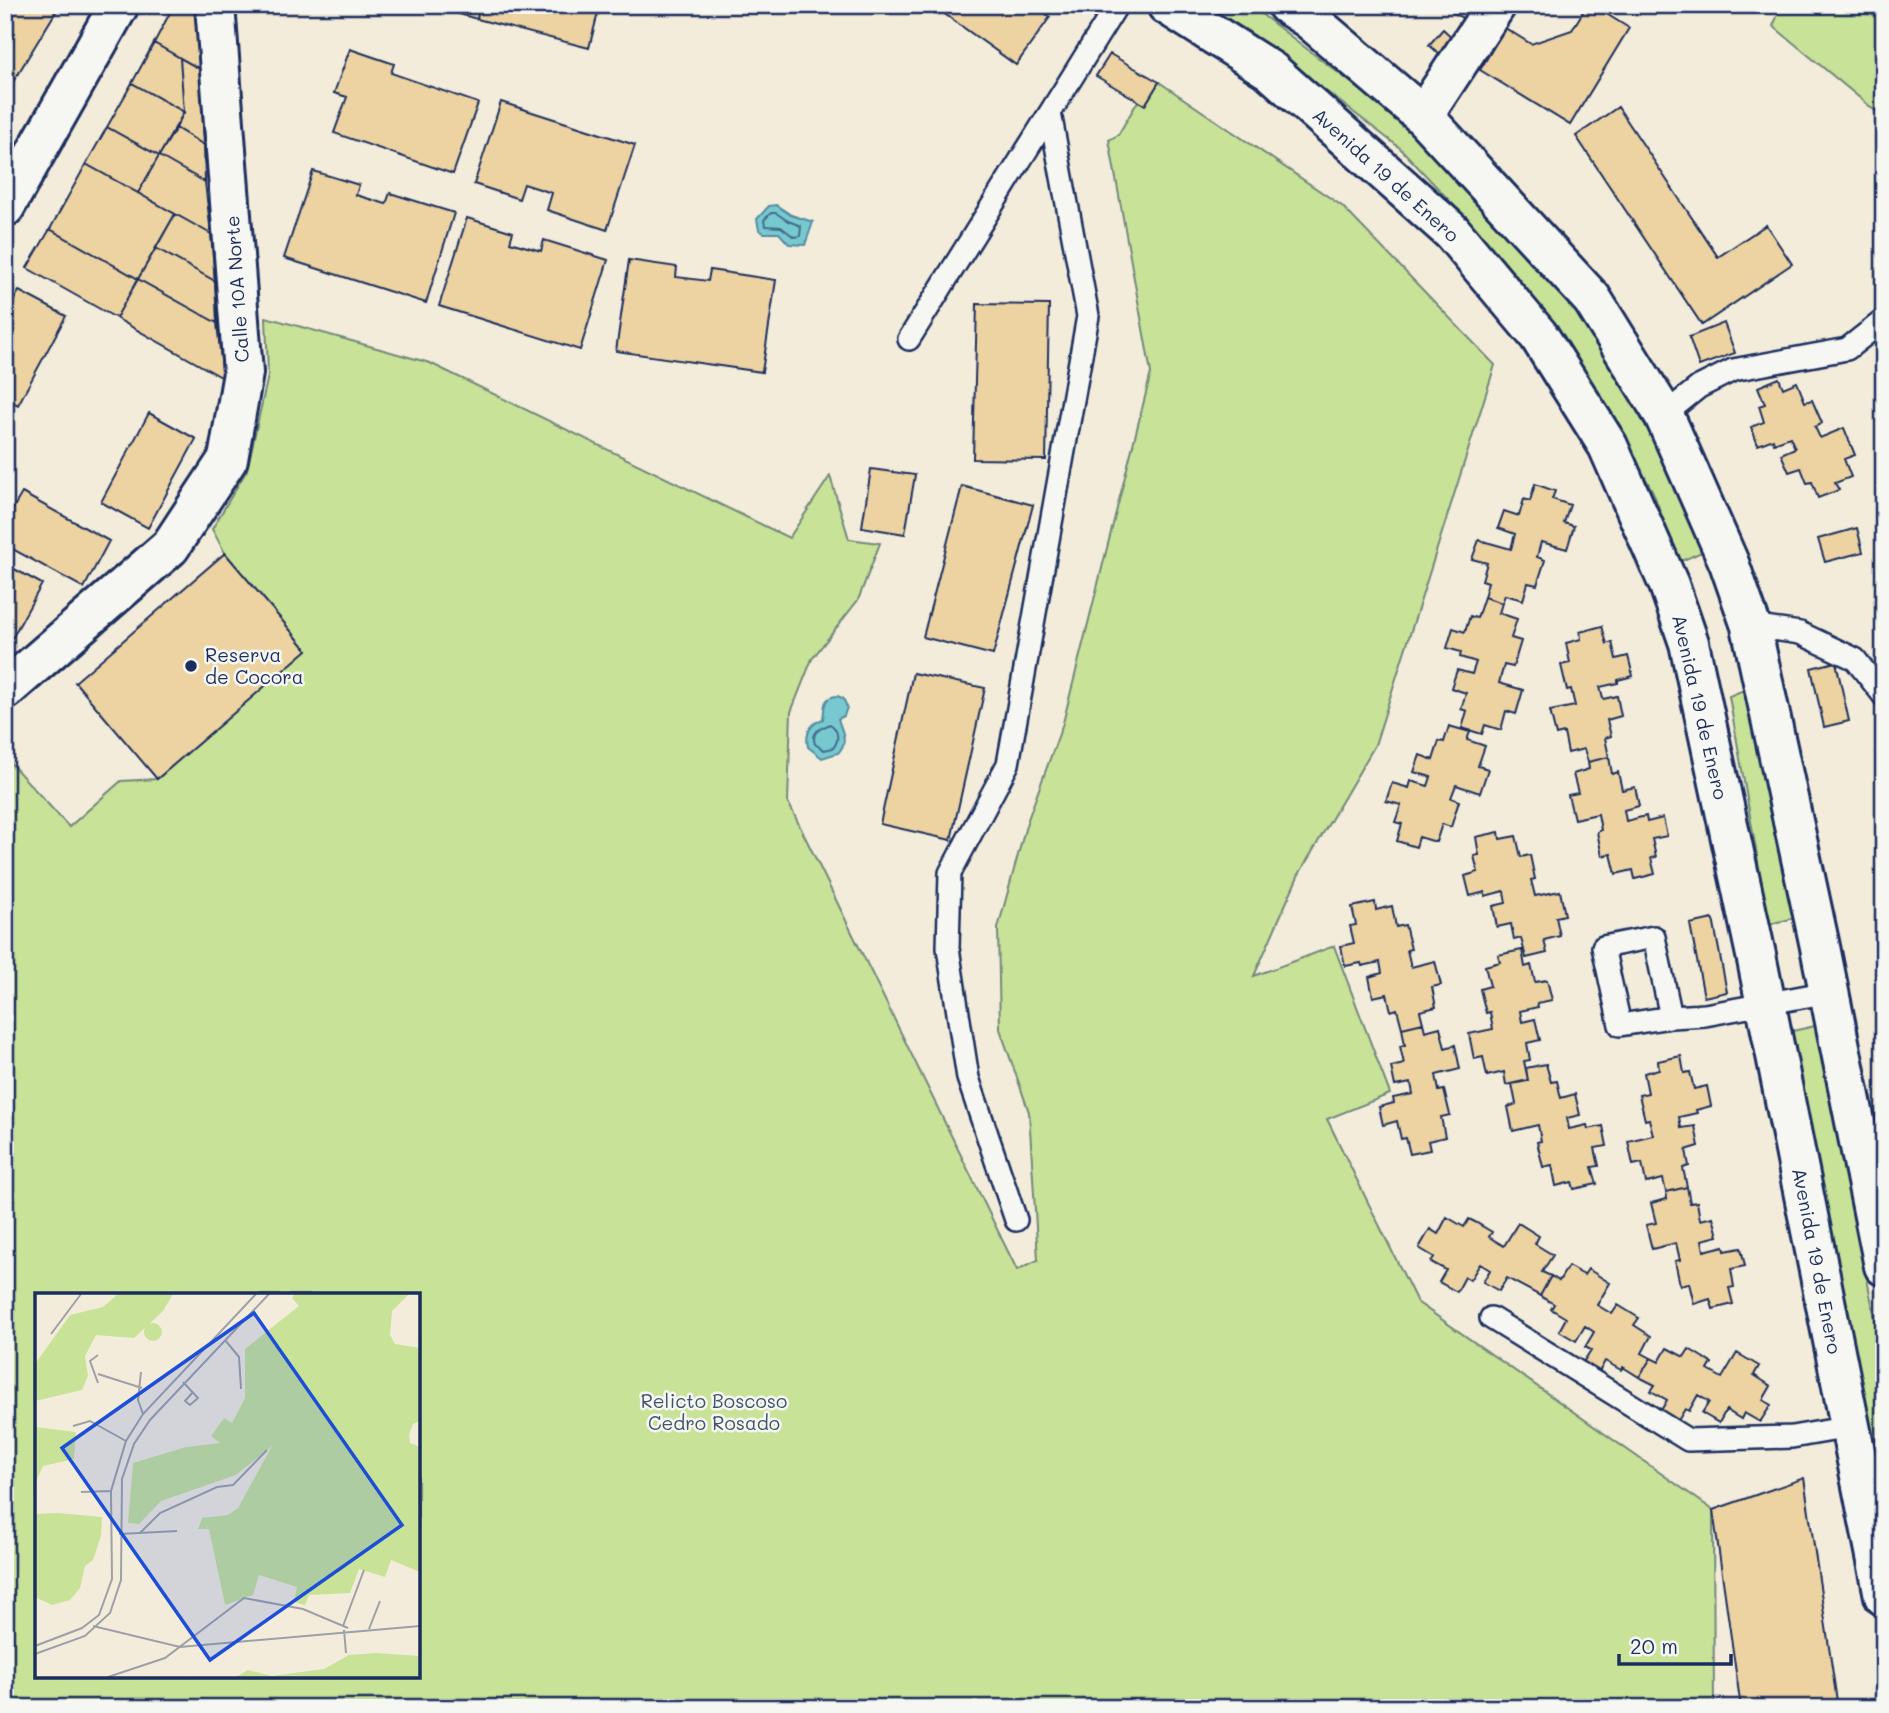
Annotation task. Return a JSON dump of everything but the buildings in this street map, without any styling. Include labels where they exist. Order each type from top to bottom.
[{"type":"main road","points":[[5,207],[119,5]]},
{"type":"main road","name":"Calle 10A Norte","points":[[5,690],[170,547],[228,459],[243,373],[215,5]]},
{"type":"main road","name":"Avenida 19 de Enero","points":[[1167,5],[1271,71],[1452,232],[1539,336],[1608,446],[1669,585],[1689,643],[1765,1003],[1884,1596]]},
{"type":"main road","points":[[1287,5],[1309,19],[1423,116],[1592,299],[1664,415],[1729,563],[1751,626],[1884,1266]]},
{"type":"main road","points":[[1423,116],[1496,5]]},
{"type":"lane","points":[[909,338],[1117,5]]},
{"type":"lane","points":[[1016,1220],[968,1078],[948,948],[950,873],[1008,764],[1088,316],[1050,113]]},
{"type":"lane","points":[[1664,415],[1699,387],[1733,370],[1847,349],[1884,320]]},
{"type":"lane","points":[[1751,626],[1800,633],[1855,659],[1884,696]]},
{"type":"lane","points":[[1671,1017],[1654,937],[1603,947],[1620,1025],[1705,1015],[1829,992]]},
{"type":"lane","points":[[1491,1318],[1688,1440],[1791,1437],[1850,1427]]},
{"type":"green space","points":[[1206,5],[1248,5],[1260,13],[1413,130],[1496,217],[1575,311],[1627,394],[1676,479],[1702,552],[1679,562],[1653,492],[1610,412],[1559,329],[1480,233],[1400,148],[1248,31]]},
{"type":"green space","points":[[1782,5],[1884,5],[1884,118],[1773,26]]},
{"type":"green space","name":"Relicto Boscoso Cedro Rosado","points":[[1159,82],[1342,206],[1495,365],[1375,745],[1298,876],[1254,976],[1334,946],[1390,1094],[1327,1119],[1417,1302],[1713,1510],[1714,1708],[5,1708],[5,757],[69,827],[121,781],[157,779],[307,650],[225,553],[212,529],[247,470],[268,376],[266,317],[430,363],[789,538],[830,476],[849,539],[880,543],[858,600],[812,659],[791,712],[788,802],[1017,1270],[1038,1260],[1029,1112],[1000,1029],[998,928],[1027,822],[1063,723],[1151,373],[1109,140],[1118,135],[1138,101],[1146,104]]},
{"type":"green space","points":[[1751,687],[1795,918],[1769,924],[1729,696]]},
{"type":"green space","points":[[1815,1026],[1884,1362],[1884,1502],[1788,1032]]},
{"type":"water","points":[[776,205],[791,215],[813,222],[805,245],[789,244],[779,233],[764,233],[759,230],[757,219],[769,206]]},
{"type":"water","points":[[829,698],[843,698],[847,707],[844,716],[838,719],[844,736],[843,744],[838,753],[822,758],[808,747],[807,737],[812,726],[823,719],[824,707]]},
{"type":"place","name":"Reserva de Cocora","points":[[191,666]]}]
